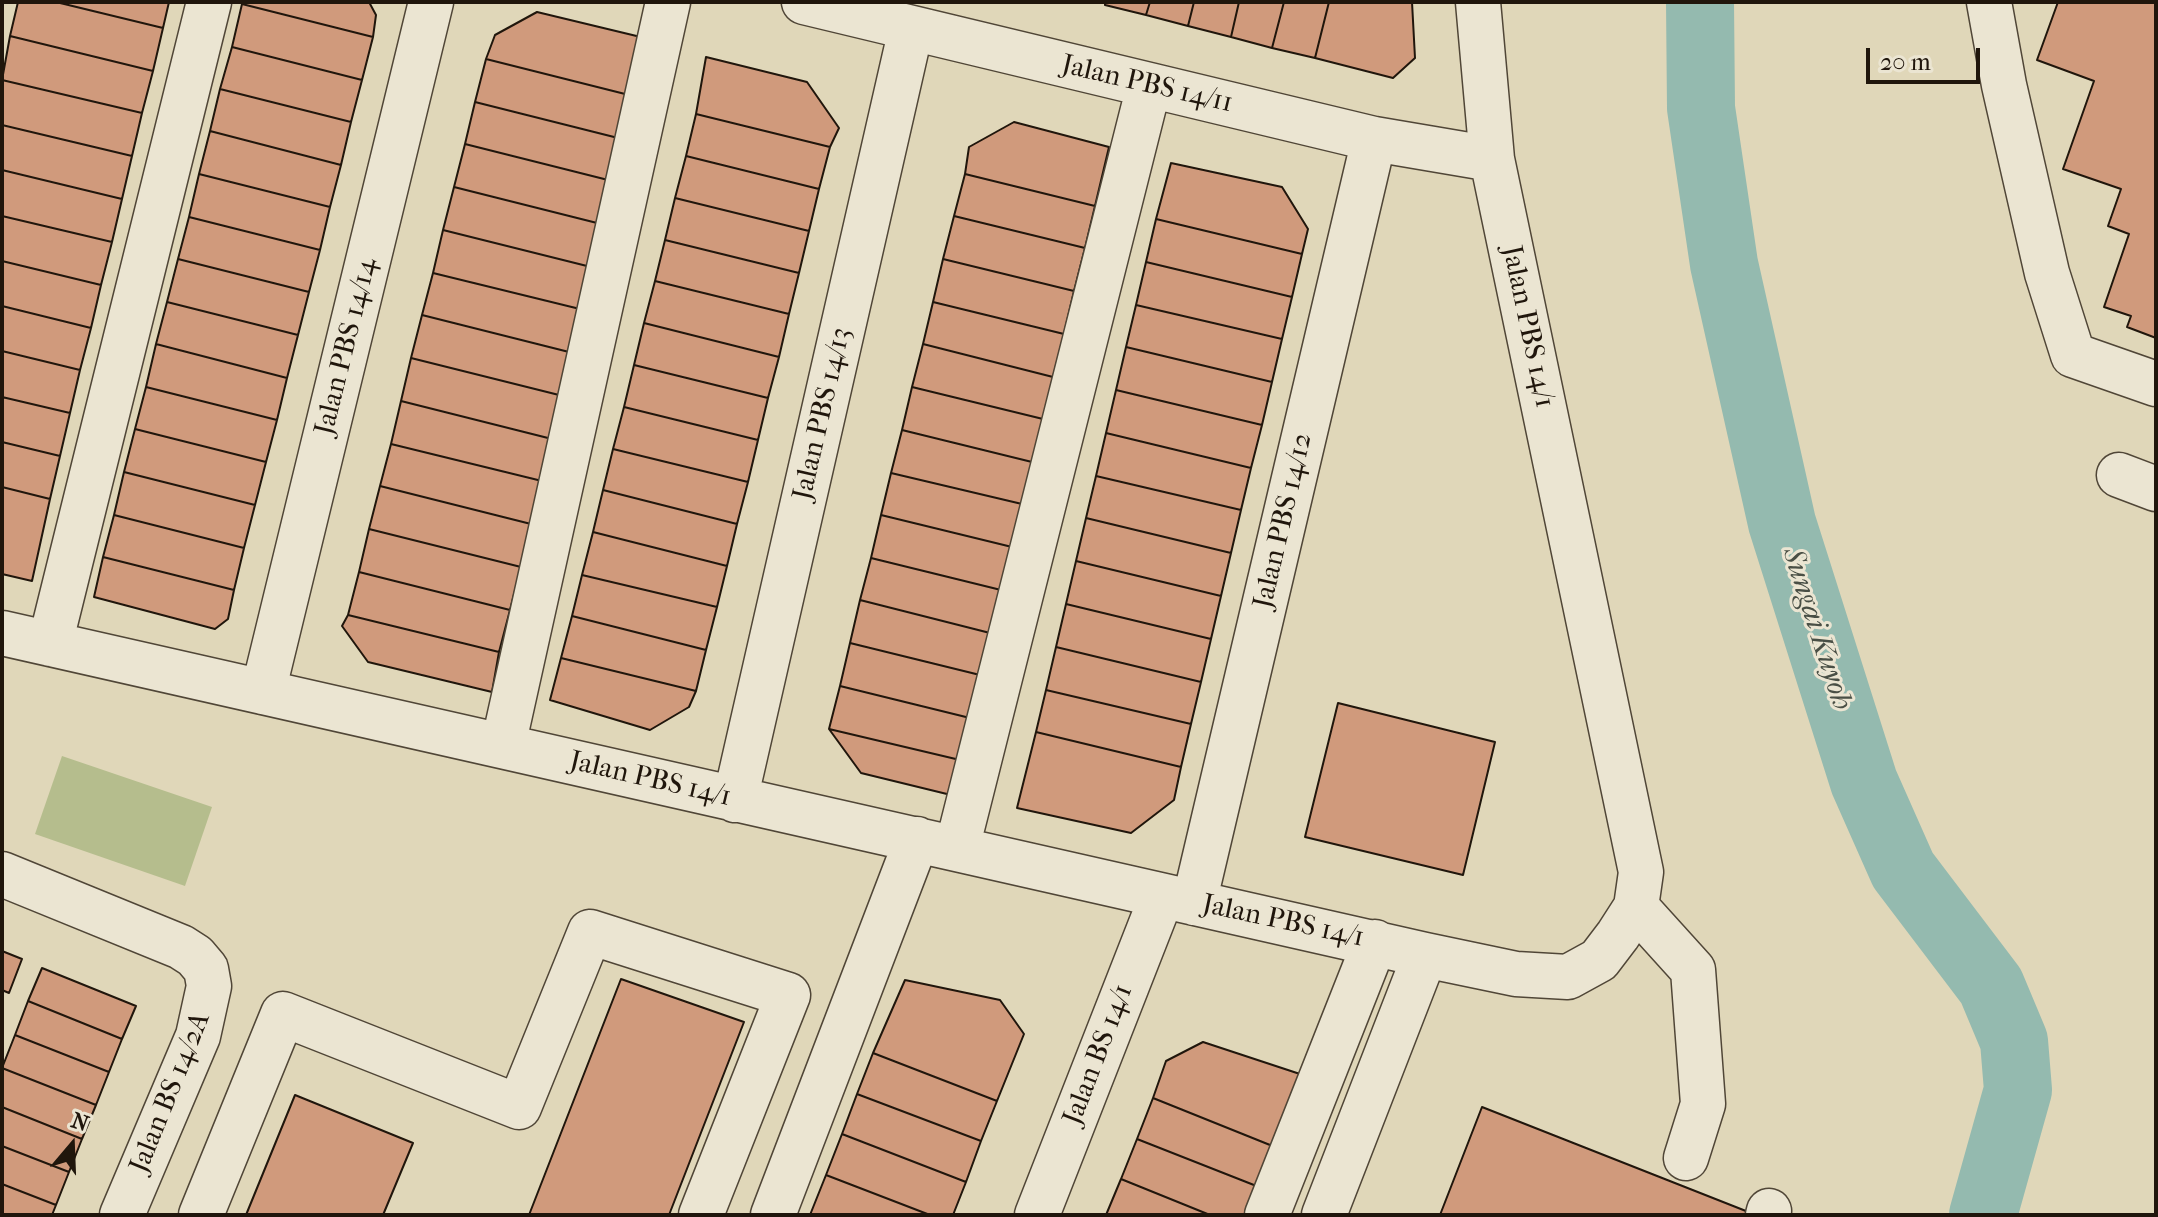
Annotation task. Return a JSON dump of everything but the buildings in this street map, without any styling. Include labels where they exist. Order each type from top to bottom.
[{"type":"street","points":[[50,644],[209,2]]},
{"type":"street","name":"Jalan PBS 14/14","points":[[263,692],[431,2]]},
{"type":"street","points":[[503,746],[668,2]]},
{"type":"street","name":"Jalan PBS 14/11","points":[[804,2],[1374,139],[1492,159]]},
{"type":"street","name":"Jalan PBS 14/1","points":[[2,633],[1425,955],[1516,974],[1568,977],[1599,960],[1636,907],[1641,872],[1492,159],[1478,2]]},
{"type":"street","points":[[1989,2],[2004,85],[2047,273],[2073,355],[2156,384]]},
{"type":"street","name":"Jalan PBS 14/13","points":[[735,800],[911,29]]},
{"type":"street","points":[[773,1215],[937,844],[1149,86]]},
{"type":"street","name":"Jalan PBS 14/12","points":[[1178,899],[1374,139]]},
{"type":"street","name":"Jalan BS 14/2A","points":[[2,874],[181,947],[195,956],[206,969],[209,986],[198,1036],[122,1215]]},
{"type":"street","name":"Jalan BS 14/1","points":[[1037,1215],[1178,899]]},
{"type":"street","points":[[1636,907],[1693,970],[1703,1104],[1686,1158]]},
{"type":"street","points":[[201,1215],[283,1014],[519,1107],[590,932],[788,995],[701,1215]]},
{"type":"street","points":[[1267,1215],[1375,942]]},
{"type":"street","points":[[1324,1215],[1425,955]]},
{"type":"green space","points":[[62,756],[212,807],[185,886],[35,834]]},
{"type":"waterway","name":"Sungai Kuyoh","points":[[1700,2],[1701,108],[1724,264],[1782,523],[1864,782],[1903,870],[1991,986],[2014,1041],[2018,1090],[1983,1215]]}]
